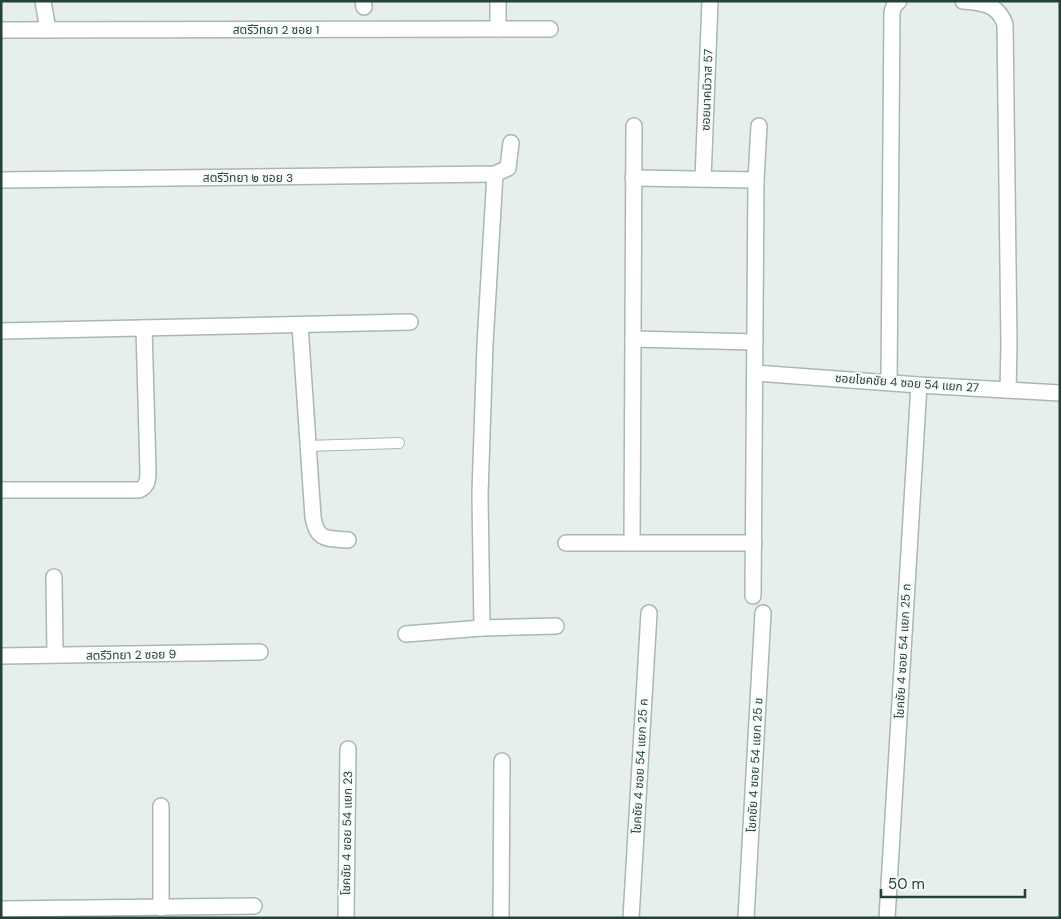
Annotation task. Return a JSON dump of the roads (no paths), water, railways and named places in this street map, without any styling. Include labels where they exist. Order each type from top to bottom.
[{"type":"street","points":[[43,1],[48,30]]},
{"type":"street","points":[[498,1],[498,29]]},
{"type":"street","name":"ซอยนาคนิวาส 57","points":[[703,179],[710,1]]},
{"type":"street","points":[[889,382],[892,12],[894,6],[899,1]]},
{"type":"street","points":[[963,1],[988,5],[1002,16],[1004,24],[1008,390]]},
{"type":"street","name":"สตรีวิทยา 2 ซอย 1","points":[[1,30],[550,29]]},
{"type":"street","points":[[632,543],[634,126]]},
{"type":"street","points":[[753,596],[756,180],[759,126]]},
{"type":"street","points":[[482,628],[480,494],[485,344],[495,174],[508,168],[511,143]]},
{"type":"street","name":"สตรีวิทยา ๒ ซอย 3","points":[[1,180],[495,174]]},
{"type":"street","points":[[633,178],[756,180]]},
{"type":"street","points":[[1,331],[410,322]]},
{"type":"street","points":[[300,325],[312,517],[315,528],[320,535],[327,538],[348,540]]},
{"type":"street","points":[[1,490],[139,490],[144,488],[147,483],[148,471],[144,328]]},
{"type":"street","points":[[633,339],[755,342]]},
{"type":"street","name":"ซอยโชคชัย 4 ซอย 54 แยก 27","points":[[755,373],[1060,393]]},
{"type":"street","name":"โชคชัย 4 ซอย 54 แยก 25 ก","points":[[887,918],[919,385]]},
{"type":"street","points":[[566,543],[754,544]]},
{"type":"street","points":[[54,578],[56,655]]},
{"type":"street","name":"โชคชัย 4 ซอย 54 แยก 25 ค","points":[[631,918],[649,613]]},
{"type":"street","name":"โชคชัย 4 ซอย 54 แยก 25 ข","points":[[746,918],[763,613]]},
{"type":"street","points":[[406,634],[482,628],[556,626]]},
{"type":"street","name":"สตรีวิทยา 2 ซอย 9","points":[[1,656],[260,652]]},
{"type":"street","name":"โชคชัย 4 ซอย 54 แยก 23","points":[[346,918],[348,749]]},
{"type":"street","points":[[501,918],[502,761]]},
{"type":"street","points":[[161,806],[161,908]]},
{"type":"street","points":[[1,909],[77,913],[161,908],[207,912],[254,906]]},
{"type":"lane","points":[[308,446],[399,443]]}]
